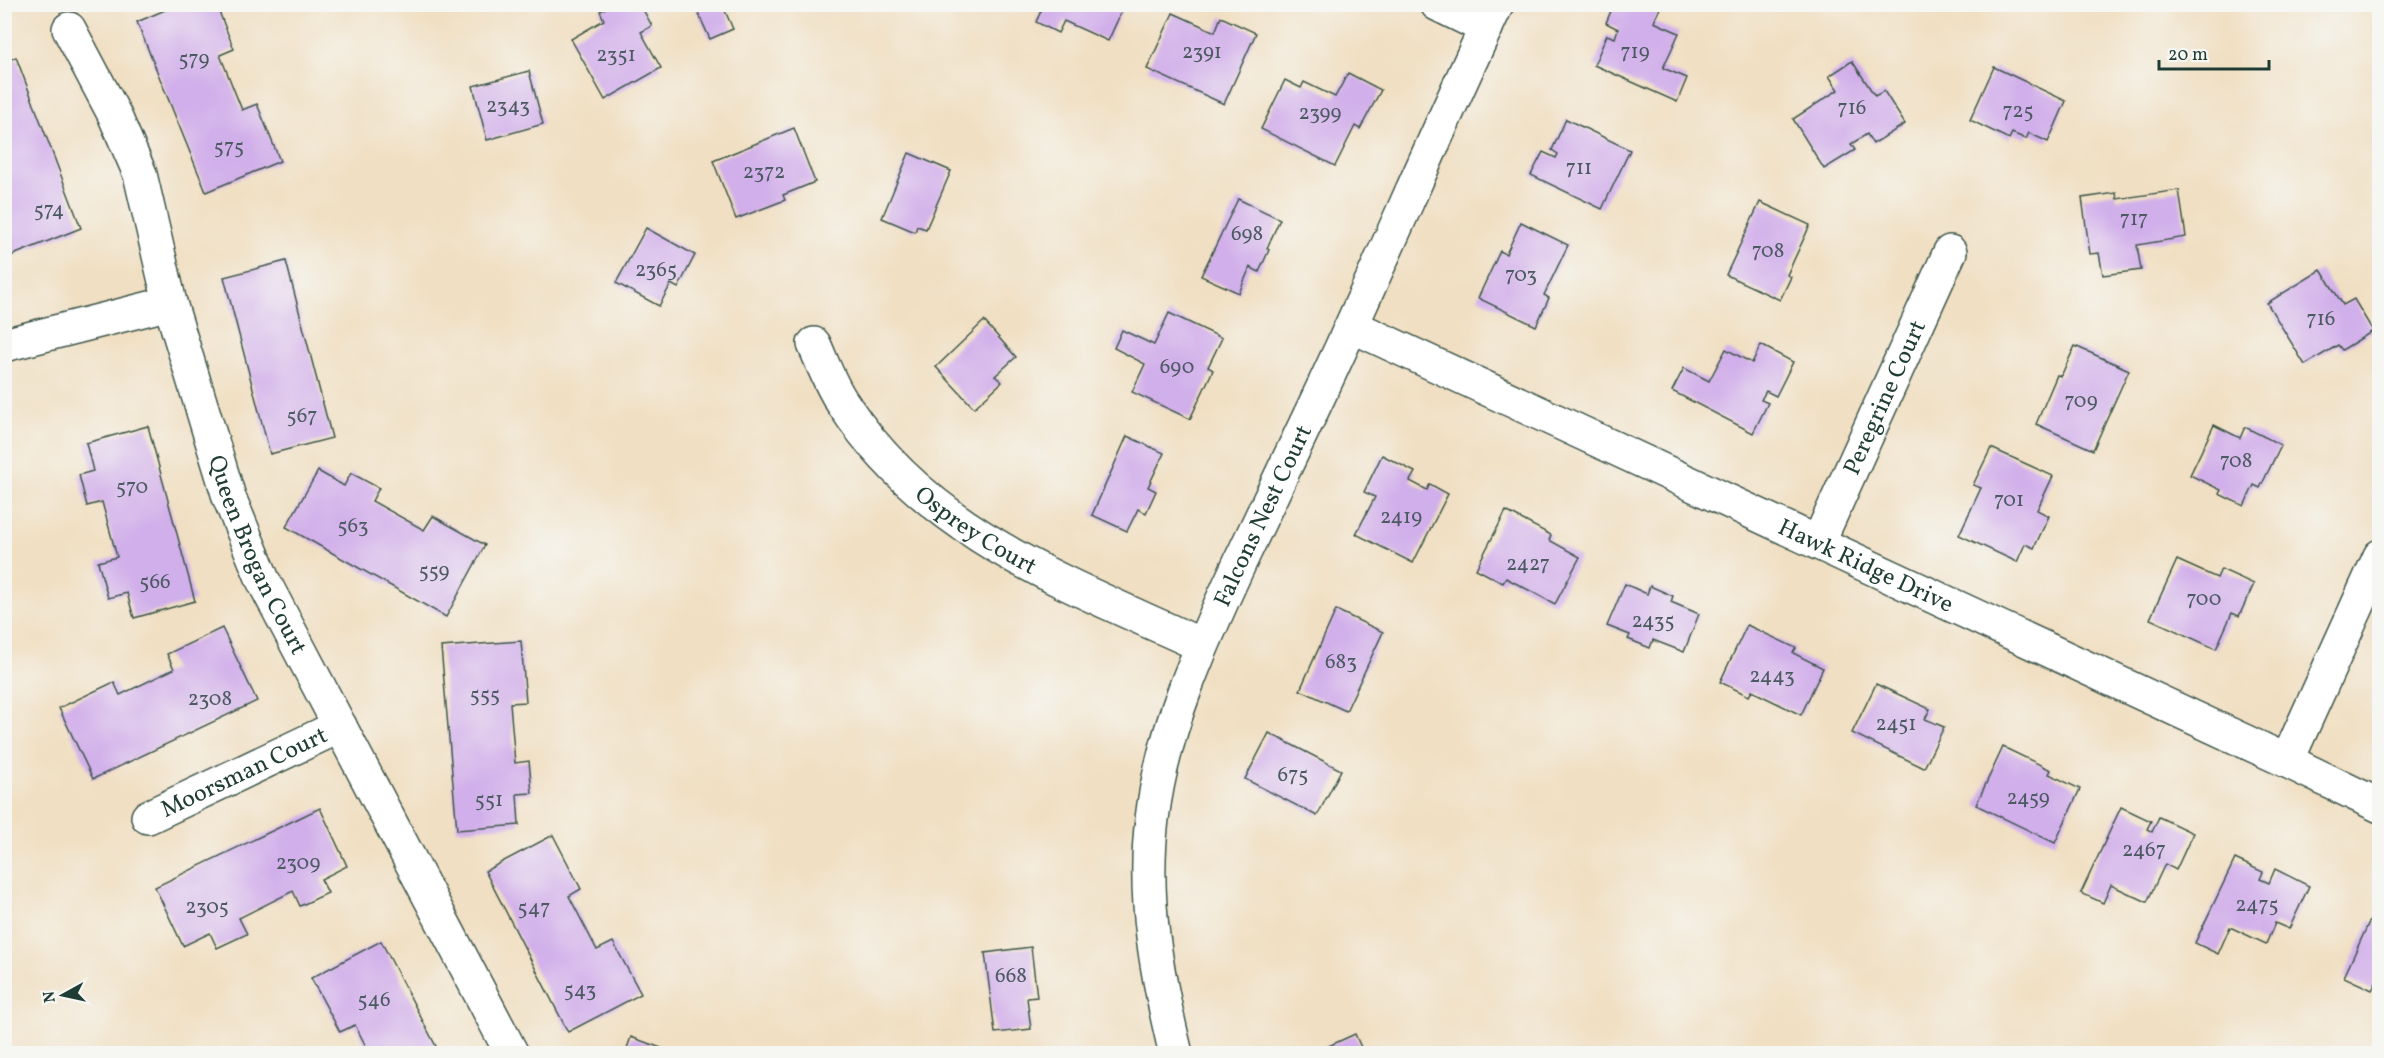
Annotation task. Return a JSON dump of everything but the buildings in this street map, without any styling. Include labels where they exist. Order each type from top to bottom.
[{"type":"street","points":[[1437,4],[1492,16]]},
{"type":"street","name":"Falcons Nest Court","points":[[1176,1053],[1154,952],[1149,908],[1148,864],[1152,817],[1169,735],[1201,645],[1352,326],[1492,16]]},
{"type":"street","name":"Queen Brogan Court","points":[[69,29],[114,114],[140,174],[170,303],[229,497],[263,580],[512,1053]]},
{"type":"street","name":"Peregrine Court","points":[[1818,543],[1950,252]]},
{"type":"street","points":[[4,345],[170,303]]},
{"type":"street","name":"Hawk Ridge Drive","points":[[1352,326],[2287,760],[2379,806]]},
{"type":"street","name":"Osprey Court","points":[[814,344],[843,404],[885,458],[911,485],[946,513],[983,540],[1020,561],[1201,645]]},
{"type":"street","points":[[2287,760],[2379,556]]},
{"type":"street","name":"Moorsman Court","points":[[148,818],[340,726]]}]
